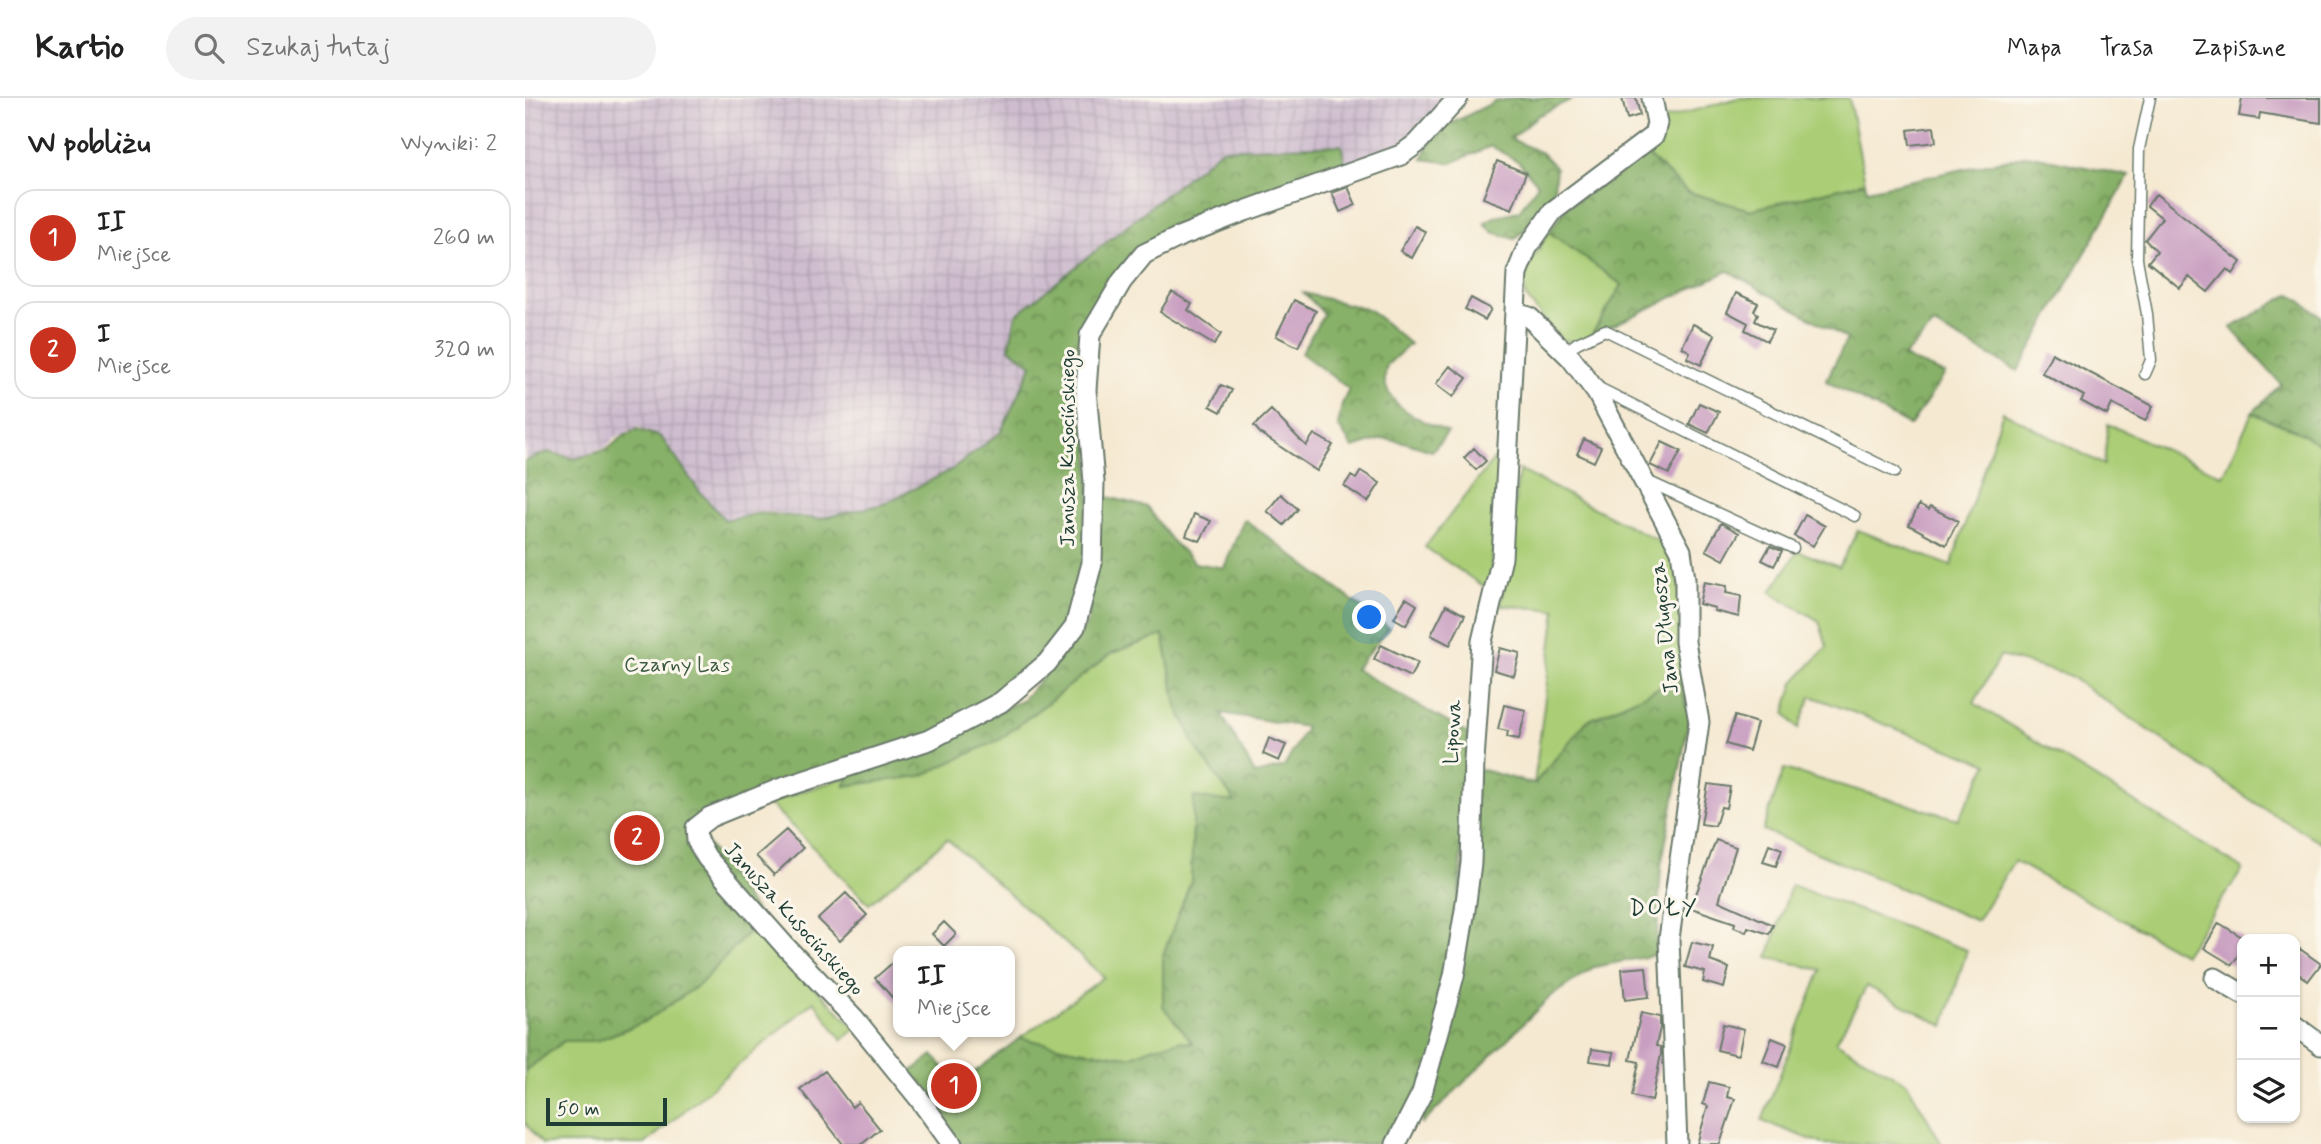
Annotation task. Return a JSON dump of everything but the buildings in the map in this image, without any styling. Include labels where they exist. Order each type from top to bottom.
[{"type":"street","name":"Janusza Kusocińskiego","points":[[952,1144],[854,1018],[707,858],[697,841],[696,828],[711,817],[779,789],[929,740],[1001,702],[1047,663],[1075,627],[1091,563],[1094,482],[1086,390],[1090,335],[1122,281],[1145,254],[1181,236],[1401,155],[1416,144],[1458,98]]},
{"type":"street","points":[[1515,313],[1517,273],[1527,248],[1553,211],[1654,135],[1657,122],[1652,98]]},
{"type":"street","name":"Jana Długosza","points":[[1515,313],[1529,317],[1565,352],[1590,384],[1681,551],[1685,579],[1685,642],[1699,722],[1669,939],[1677,1144]]},
{"type":"street","name":"Lipowa","points":[[1397,1144],[1422,1093],[1454,976],[1465,910],[1471,863],[1474,760],[1482,641],[1501,558],[1515,313]]},
{"type":"street","points":[[2215,978],[2237,991]]},
{"type":"street","points":[[2300,1030],[2321,1045]]},
{"type":"lane","points":[[2145,374],[2151,359],[2147,314],[2137,259],[2139,149],[2150,98]]},
{"type":"lane","points":[[1565,352],[1577,343],[1605,330],[1895,472]]},
{"type":"lane","points":[[1590,384],[1855,516]]},
{"type":"lane","points":[[1644,480],[1793,548]]},
{"type":"shaded area","points":[[525,98],[1450,98],[1402,144],[1367,158],[1345,163],[1341,146],[1222,149],[1032,365],[1001,432],[953,469],[884,504],[818,519],[762,511],[725,520],[699,491],[660,438],[638,427],[615,438],[606,447],[575,459],[548,452],[525,460]]},
{"type":"green space","points":[[1513,98],[1574,98],[1537,116],[1511,139],[1542,153],[1556,168],[1554,190],[1530,224],[1515,239],[1493,232],[1484,223],[1496,216],[1519,211],[1538,184],[1519,162],[1491,146],[1451,163],[1422,159],[1436,131],[1494,102]]},
{"type":"green space","points":[[1738,98],[1849,98],[1865,182],[1750,210],[1688,192],[1646,154],[1658,144],[1664,119]]},
{"type":"green space","name":"Czarny Las","points":[[1341,145],[1345,163],[1337,172],[1175,234],[1129,256],[1089,335],[1090,563],[1074,627],[1047,663],[929,740],[696,828],[761,919],[700,984],[646,1021],[596,1041],[564,1041],[525,1071],[525,461],[548,452],[575,459],[608,449],[623,436],[637,429],[661,437],[699,491],[725,520],[761,513],[818,519],[884,504],[953,469],[1001,432],[1032,365],[1009,348],[1016,315],[1222,149]]},
{"type":"green space","points":[[1646,154],[1688,192],[1750,210],[1865,182],[1867,190],[2028,155],[2129,176],[2018,371],[1934,325],[1903,357],[1945,374],[1910,426],[1826,381],[1847,339],[1728,271],[1591,336],[1622,285],[1549,232],[1566,208]]},
{"type":"green space","points":[[1549,232],[1623,285],[1591,336],[1577,343],[1560,339],[1525,296],[1524,274]]},
{"type":"green space","points":[[1304,293],[1370,310],[1410,344],[1387,365],[1385,381],[1388,391],[1400,407],[1448,432],[1432,451],[1404,442],[1382,439],[1353,448],[1338,426],[1342,404],[1349,389],[1301,353],[1324,314]]},
{"type":"green space","points":[[2291,294],[2321,316],[2321,445],[2293,429],[2252,413],[2281,384],[2231,328]]},
{"type":"green space","points":[[2003,412],[2104,465],[2108,424],[2223,476],[2252,413],[2293,429],[2321,445],[2321,842],[2258,805],[2068,675],[2000,656],[1974,703],[2243,869],[2184,954],[2014,861],[1977,921],[1763,830],[1784,769],[1958,819],[1988,764],[1811,696],[1798,729],[1785,713],[1794,682],[1827,647],[1819,621],[1771,592],[1798,551],[1839,567],[1858,530],[1951,566]]},
{"type":"green space","points":[[1502,449],[1489,590],[1425,547]]},
{"type":"green space","points":[[1519,470],[1667,545],[1677,567],[1690,716],[1678,679],[1587,721],[1534,784],[1556,610],[1501,605]]},
{"type":"green space","points":[[1100,495],[1147,507],[1170,539],[1195,563],[1224,568],[1244,519],[1389,628],[1355,669],[1468,734],[1458,905],[1479,769],[1534,784],[1587,721],[1678,679],[1690,716],[1661,866],[1656,955],[1594,967],[1550,997],[1422,1124],[1421,1114],[1397,1144],[950,1144],[903,1078],[933,1055],[951,1076],[973,1073],[1020,1038],[1077,1050],[1130,1057],[1154,1047],[1180,1041],[1193,1043],[1163,1007],[1163,955],[1191,881],[1194,797],[1235,802],[1196,747],[1177,706],[1163,635],[1112,653],[999,740],[921,776],[845,786],[849,776],[974,726],[1023,699],[1072,645],[1088,623]],"holes":[[[1221,713],[1306,727],[1284,767],[1255,774]]]},
{"type":"green space","points":[[1163,635],[1177,706],[1196,747],[1236,803],[1194,798],[1191,881],[1163,955],[1193,1044],[1147,1050],[1130,1057],[1077,1050],[1020,1038],[1104,977],[947,839],[869,904],[772,806],[759,806],[849,776],[845,785],[999,740],[1112,653]]},
{"type":"green space","points":[[1791,885],[1967,950],[1944,1026],[1867,986],[1836,1042],[1907,1083],[1942,1144],[1823,1144],[1762,1121],[1821,970],[1768,957]]},
{"type":"green space","points":[[754,926],[856,1029],[842,1040],[814,1001],[645,1144],[542,1144],[525,1123],[525,1071],[564,1041],[596,1041],[646,1021],[700,984]]},
{"type":"place","name":"I","points":[[637,838]]},
{"type":"place","name":"II","points":[[954,1086]]},
{"type":"district","name":"DOŁY","points":[[1664,909]]}]
